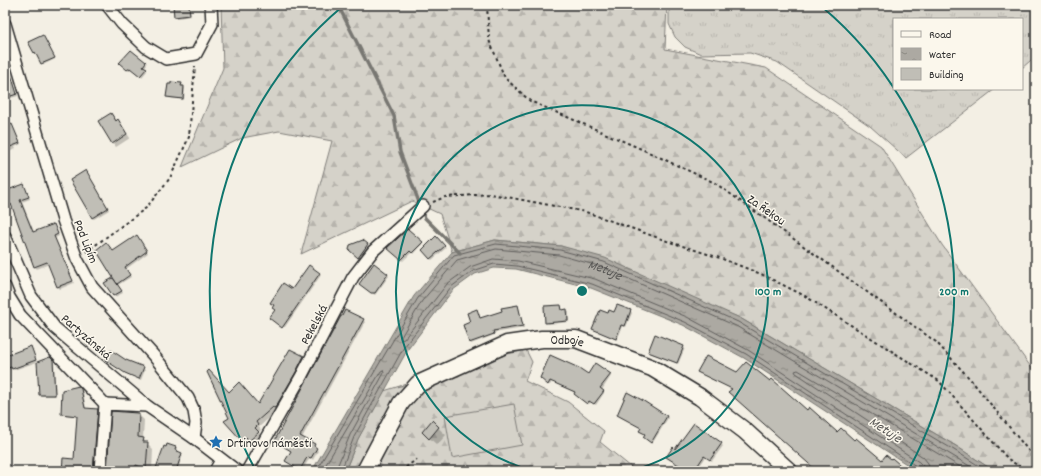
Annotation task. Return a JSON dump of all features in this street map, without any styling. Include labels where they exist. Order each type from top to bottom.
[{"type":"street","points":[[107,5],[122,24],[146,47],[166,59],[196,54],[212,24],[211,5]]},
{"type":"street","name":"Pod Lipím","points":[[5,24],[63,220],[77,259],[92,287],[153,355],[188,398],[194,411],[196,422],[194,438]]},
{"type":"street","name":"Pekelská","points":[[247,471],[302,375],[353,278],[373,252],[423,206]]},
{"type":"street","name":"Partyzánská","points":[[5,236],[31,296],[54,328],[147,406]]},
{"type":"street","points":[[5,287],[9,298],[20,315],[105,404],[147,406],[194,438],[237,471]]},
{"type":"street","name":"Odboje","points":[[365,471],[401,403],[418,384],[507,344],[542,339],[576,339],[652,368],[700,397],[745,432],[789,471]]},
{"type":"street","points":[[100,471],[105,404]]},
{"type":"street","points":[[215,471],[221,460]]},
{"type":"path","name":"Za Řekou","points":[[487,5],[489,40],[505,78],[530,101],[646,151],[715,183],[773,224],[936,342],[971,380],[1036,460]]},
{"type":"path","points":[[77,259],[146,208],[170,178],[188,137],[196,54]]},
{"type":"path","points":[[423,206],[446,197],[491,194],[586,212],[720,258],[761,274],[805,296],[939,381],[1008,459],[1026,471]]},
{"type":"path","points":[[401,471],[417,459]]},
{"type":"green space","points":[[221,5],[667,5],[665,49],[766,68],[881,146],[942,245],[1036,374],[1036,471],[994,471],[956,446],[740,318],[561,246],[495,240],[452,252],[440,214],[412,201],[301,254],[332,141],[279,131],[242,138],[182,167],[223,68]]},
{"type":"green space","points":[[669,5],[1036,5],[1036,60],[1030,61],[1023,67],[1023,18],[893,18],[893,90],[994,90],[906,158],[870,126],[777,62],[750,53],[701,54],[685,47],[675,37],[669,24]]},
{"type":"green space","points":[[526,350],[532,362],[525,381],[568,402],[604,431],[600,442],[636,471],[345,471],[358,439],[384,391],[438,374],[465,363]]},
{"type":"green space","points":[[514,404],[522,445],[452,458],[445,416]]},
{"type":"water","name":"Metuje","points":[[495,240],[561,246],[605,258],[740,318],[956,446],[994,471],[917,471],[744,358],[683,325],[591,288],[516,269],[494,268],[475,274],[453,290],[408,349],[358,439],[345,471],[312,471],[414,296],[452,252]]},
{"type":"building","points":[[173,5],[189,5],[190,15],[174,17]]},
{"type":"building","points":[[43,35],[55,58],[41,64],[28,42]]},
{"type":"building","points":[[131,50],[146,62],[143,66],[147,68],[140,76],[130,68],[127,70],[119,63]]},
{"type":"building","points":[[5,62],[7,62],[17,94],[5,98]]},
{"type":"building","points":[[171,82],[182,83],[181,86],[184,86],[183,99],[166,97],[168,84],[171,84]]},
{"type":"building","points":[[111,113],[116,121],[118,119],[127,134],[112,144],[98,121]]},
{"type":"building","points":[[12,124],[20,143],[5,149],[5,127]]},
{"type":"building","points":[[86,170],[108,208],[92,218],[70,180]]},
{"type":"building","points":[[24,184],[29,197],[20,200],[33,232],[54,224],[58,234],[54,236],[73,281],[57,287],[47,262],[34,267],[11,204],[8,205],[5,197],[5,191]]},
{"type":"building","points":[[408,229],[423,242],[412,253],[410,251],[401,260],[387,248]]},
{"type":"building","points":[[137,235],[147,251],[125,267],[130,275],[117,284],[96,250],[106,242],[113,251]]},
{"type":"building","points":[[436,236],[445,246],[430,259],[422,250]]},
{"type":"building","points":[[363,240],[368,244],[358,258],[349,250],[350,245]]},
{"type":"building","points":[[374,263],[388,274],[375,293],[371,293],[359,284]]},
{"type":"building","points":[[309,265],[320,273],[282,328],[269,318],[275,310],[272,308],[274,305],[270,303],[283,283],[292,289]]},
{"type":"building","points":[[113,278],[122,291],[113,296],[104,283]]},
{"type":"building","points":[[518,305],[523,326],[493,331],[494,334],[469,343],[463,325],[470,322],[467,313],[477,309],[480,318],[502,311],[501,308]]},
{"type":"building","points":[[561,305],[562,310],[567,309],[568,321],[545,323],[544,306]]},
{"type":"building","points":[[617,305],[631,310],[625,326],[621,325],[616,339],[592,329],[600,310],[608,313],[609,310],[614,312]]},
{"type":"building","points":[[345,310],[364,319],[300,436],[315,444],[314,446],[317,448],[311,458],[308,457],[306,459],[300,470],[285,461],[291,451],[276,442],[276,438]]},
{"type":"building","points":[[655,334],[684,346],[677,363],[648,352]]},
{"type":"building","points":[[31,346],[36,360],[12,369],[11,367],[5,369],[5,356]]},
{"type":"building","points":[[290,349],[304,356],[296,372],[275,408],[273,407],[256,422],[258,425],[255,428],[259,432],[249,441],[246,437],[242,441],[224,421],[229,418],[207,372],[209,370],[229,392],[239,382],[258,404]]},
{"type":"building","points":[[111,350],[126,360],[144,367],[139,379],[125,373],[105,360]]},
{"type":"building","points":[[550,355],[579,368],[588,374],[595,363],[611,374],[600,388],[604,391],[594,404],[589,401],[587,404],[574,394],[575,392],[550,381],[548,385],[540,378]]},
{"type":"building","points":[[706,356],[737,372],[746,362],[770,381],[772,379],[807,410],[809,407],[837,432],[841,428],[854,440],[856,438],[882,460],[886,455],[891,459],[892,458],[907,471],[817,471],[728,392],[732,389],[697,372]]},
{"type":"building","points":[[50,357],[53,360],[55,395],[39,395],[37,362]]},
{"type":"building","points":[[79,386],[85,408],[98,409],[93,471],[62,471],[63,458],[74,459],[77,416],[61,414],[62,390]]},
{"type":"building","points":[[627,392],[667,416],[651,443],[643,437],[645,434],[639,431],[641,428],[617,415]]},
{"type":"building","points":[[111,411],[139,414],[138,437],[144,438],[143,442],[148,442],[146,469],[136,465],[135,471],[107,471]]},
{"type":"building","points":[[432,420],[439,427],[429,439],[422,432]]},
{"type":"building","points":[[694,423],[722,443],[710,460],[704,456],[694,471],[688,471],[666,457],[673,447],[675,449]]},
{"type":"building","points":[[167,444],[176,447],[175,450],[182,453],[176,471],[155,471],[164,446],[166,447]]},
{"type":"waterway","points":[[339,5],[394,116],[400,152],[425,218],[460,253]]},
{"type":"place","name":"Drtinovo náměstí","points":[[216,442]]}]
